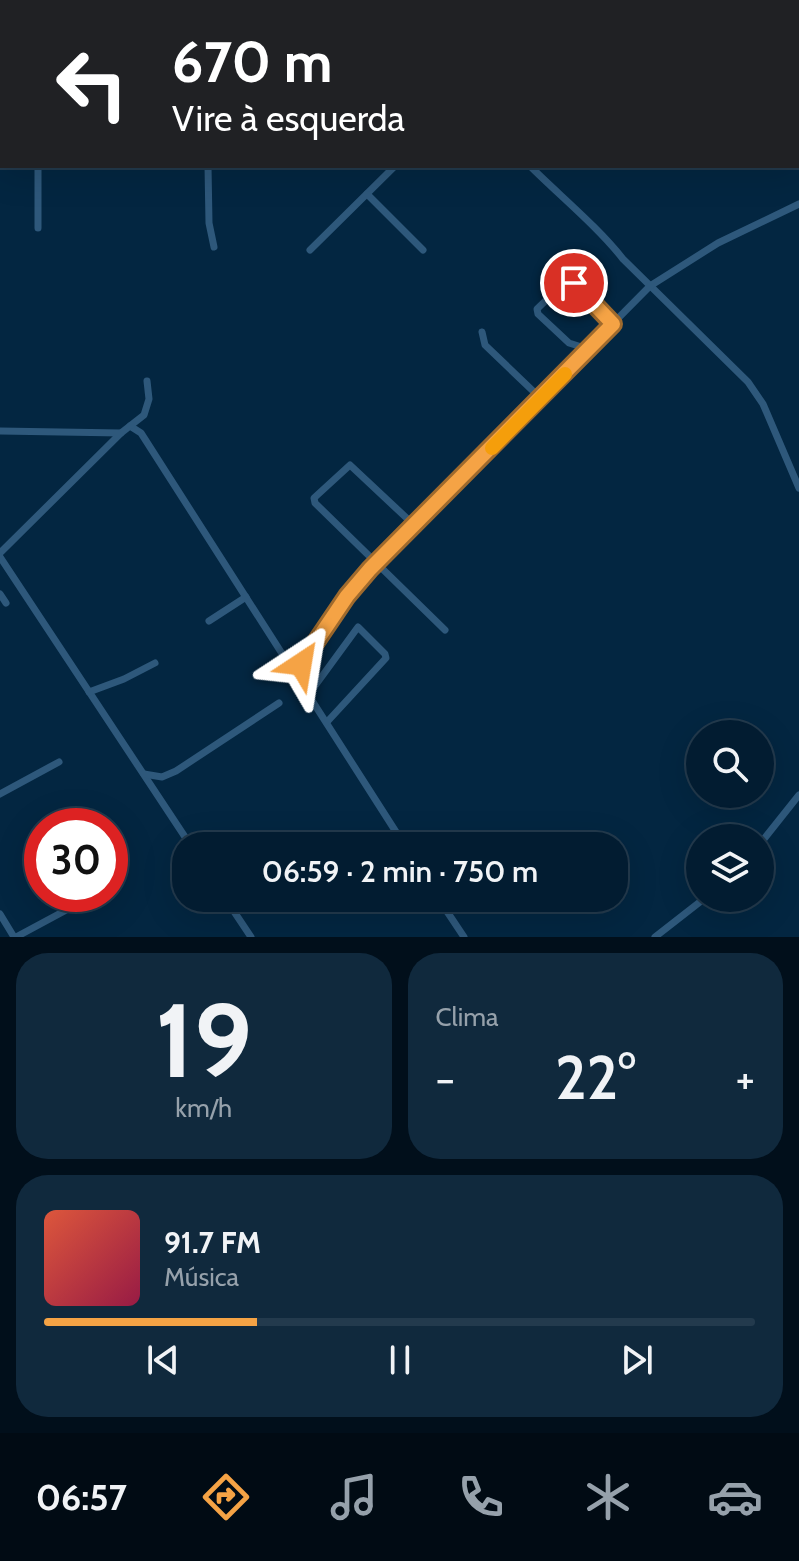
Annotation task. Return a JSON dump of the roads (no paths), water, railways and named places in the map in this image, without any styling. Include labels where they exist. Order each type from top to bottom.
[{"type":"street","points":[[38,168],[38,228]]},
{"type":"street","points":[[208,168],[209,223],[214,247]]},
{"type":"street","points":[[310,250],[393,168]]},
{"type":"street","points":[[532,168],[748,382],[763,404],[799,488]]},
{"type":"street","points":[[367,194],[423,250]]},
{"type":"street","points":[[294,672],[347,596],[376,563],[650,286],[718,243],[799,204]]},
{"type":"street","points":[[588,349],[569,343],[538,314],[537,309],[569,281],[613,324]]},
{"type":"street","points":[[482,332],[485,345],[533,391],[544,396]]},
{"type":"street","points":[[147,381],[147,410],[0,555],[182,832]]},
{"type":"street","points":[[130,426],[141,433],[396,832]]},
{"type":"street","points":[[0,431],[121,433]]},
{"type":"street","points":[[414,525],[352,466],[347,465],[315,496],[315,503],[445,630]]},
{"type":"street","points":[[0,594],[6,603]]},
{"type":"street","points":[[209,621],[246,597]]},
{"type":"street","points":[[309,694],[358,627],[385,654],[386,658],[327,722]]},
{"type":"street","points":[[89,692],[155,663]]},
{"type":"street","points":[[144,774],[162,777],[176,771],[279,703]]},
{"type":"street","points":[[0,794],[59,762]]},
{"type":"street","points":[[774,826],[799,795]]},
{"type":"street","points":[[0,914],[15,937],[62,912]]},
{"type":"street","points":[[234,912],[251,937]]},
{"type":"street","points":[[447,912],[464,937]]},
{"type":"street","points":[[655,937],[687,912]]}]
